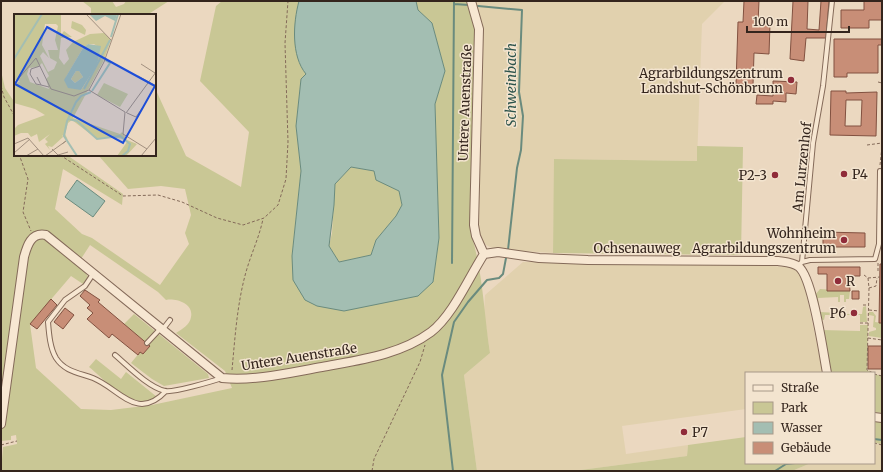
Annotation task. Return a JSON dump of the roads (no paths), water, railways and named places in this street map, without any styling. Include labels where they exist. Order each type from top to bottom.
[{"type":"street","name":"Untere Auenstraße","points":[[222,378],[258,378],[382,355],[411,343],[431,332],[460,295],[484,254],[476,236],[474,225],[479,29],[471,1]]},
{"type":"street","points":[[1,424],[24,257],[26,246],[33,237],[46,235],[222,378]]},
{"type":"street","name":"Ochsenauweg","points":[[484,254],[502,253],[588,260],[778,261],[800,264]]},
{"type":"street","points":[[800,264],[809,288],[827,372]]},
{"type":"lane","name":"Am Lurzenhof","points":[[800,264],[813,143],[823,86],[832,1]]},
{"type":"lane","points":[[800,264],[810,260],[875,258],[879,244],[878,203],[880,171]]},
{"type":"lane","points":[[93,274],[85,286],[64,300],[48,322],[50,338],[56,358],[63,366],[75,373],[94,379],[129,401],[137,404],[152,402],[166,391],[212,382],[222,378]]},
{"type":"lane","points":[[147,343],[170,320]]},
{"type":"lane","points":[[115,355],[145,381],[166,391]]},
{"type":"water","points":[[299,1],[416,1],[418,10],[432,23],[445,71],[435,104],[439,238],[433,282],[418,296],[344,311],[317,306],[305,300],[293,280],[292,256],[301,171],[296,126],[301,79],[306,74],[301,67],[296,49],[295,19]],"holes":[[[351,167],[374,171],[376,180],[399,191],[402,205],[396,216],[376,240],[371,255],[339,262],[329,246],[335,184]]]},
{"type":"water","points":[[77,180],[105,201],[93,217],[65,197]]},
{"type":"waterway","name":"Schweinbach","points":[[452,263],[454,1]]},
{"type":"waterway","name":"Schweinbach","points":[[454,4],[469,5]]},
{"type":"waterway","name":"Schweinbach","points":[[478,6],[522,10],[519,92],[523,116],[521,150],[517,168],[508,250]]},
{"type":"waterway","name":"Schweinbach","points":[[453,471],[442,375],[454,322],[468,302],[487,280],[499,278],[503,274],[506,258]]},
{"type":"waterway","name":"Schweinbach","points":[[875,439],[882,440]]},
{"type":"waterway","name":"Schweinbach","points":[[775,471],[786,464]]},
{"type":"place","name":"Agrarbildungszentrum Landshut-Schönbrunn","points":[[791,80]]},
{"type":"place","name":"P4","points":[[844,174]]},
{"type":"place","name":"P2-3","points":[[775,175]]},
{"type":"place","name":"Wohnheim Agrarbildungszentrum","points":[[844,240]]},
{"type":"place","name":"R","points":[[838,281]]},
{"type":"place","name":"P6","points":[[854,313]]},
{"type":"place","name":"P7","points":[[684,432]]}]
